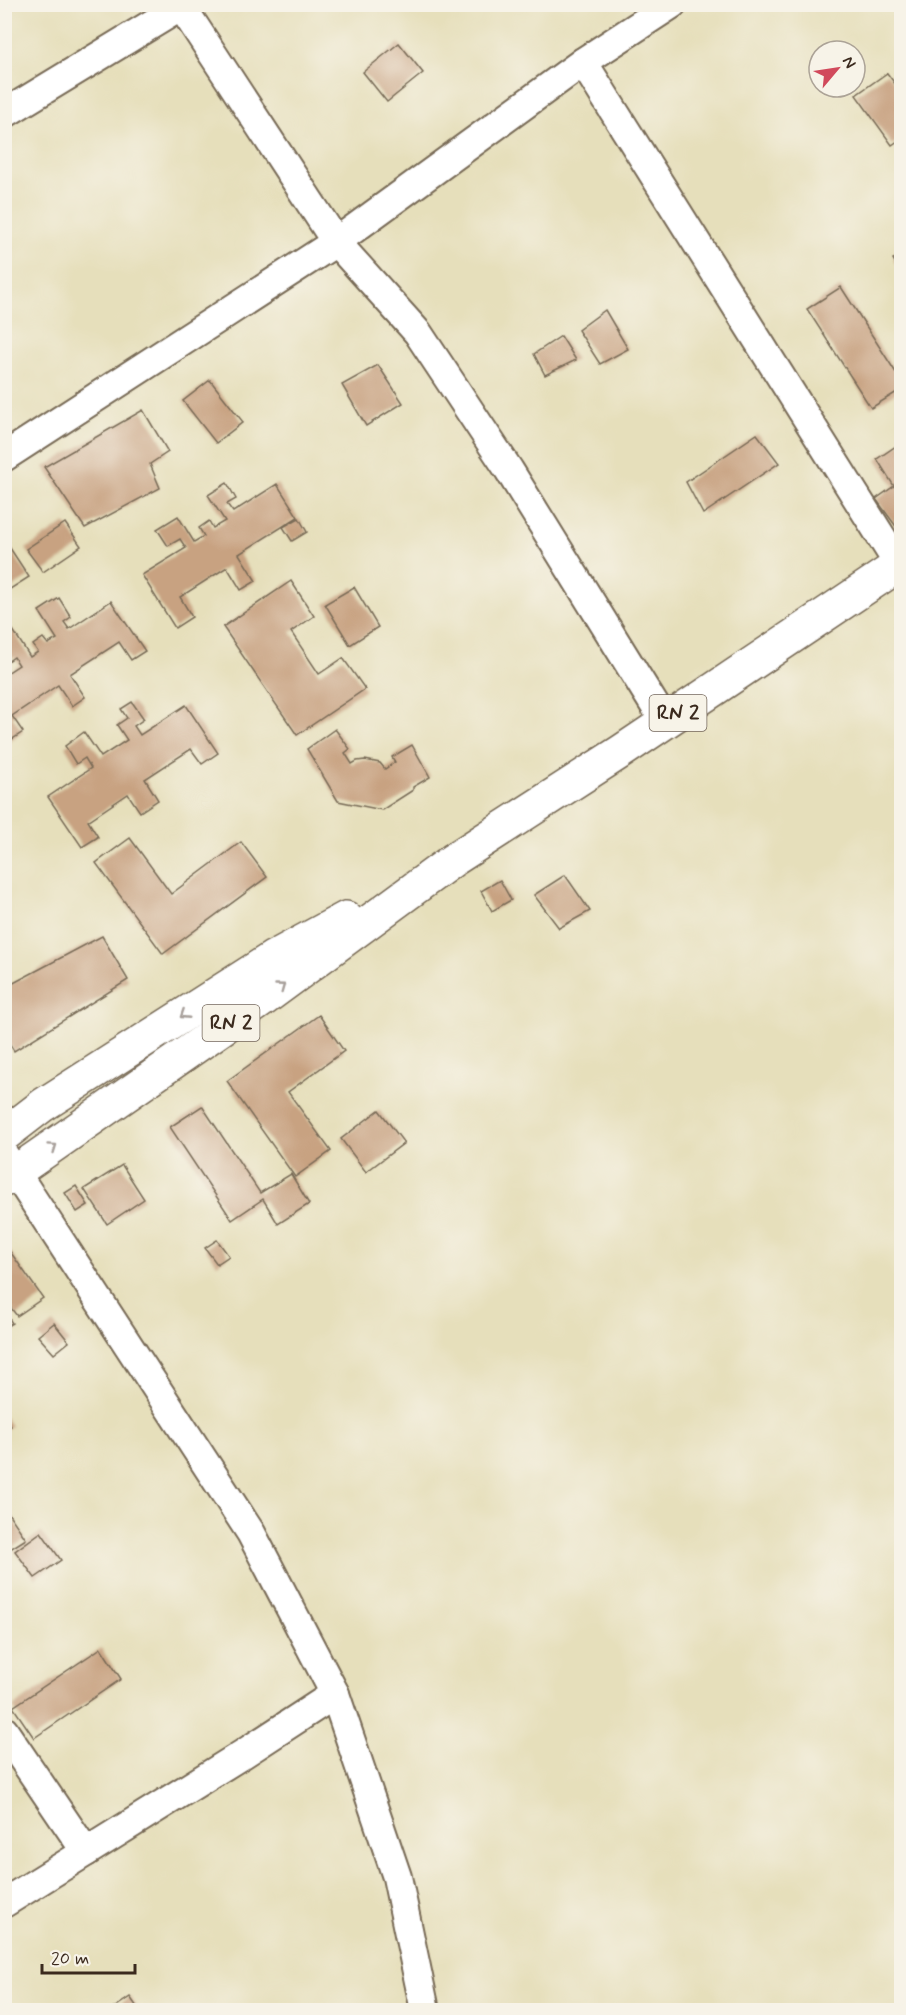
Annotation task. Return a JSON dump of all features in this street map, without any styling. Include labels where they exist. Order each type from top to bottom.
[{"type":"main road","name":"RN 2","points":[[8,1169],[264,999],[453,860],[665,722],[900,564]]},
{"type":"main road","name":"RN 2","points":[[4,1135],[43,1105],[274,957],[453,860]]},
{"type":"street","points":[[4,458],[336,242],[583,62],[672,4]]},
{"type":"street","points":[[4,114],[182,5],[336,242],[418,333],[509,470],[665,722]]},
{"type":"street","points":[[583,62],[900,564]]},
{"type":"street","points":[[8,1169],[251,1533],[335,1694],[397,1877],[425,2010]]},
{"type":"street","points":[[4,1903],[335,1694]]},
{"type":"street","points":[[4,1731],[86,1852]]},
{"type":"building","points":[[399,43],[423,73],[387,102],[363,72]]},
{"type":"building","points":[[887,73],[902,93],[902,138],[892,145],[859,99],[867,99],[867,87]]},
{"type":"building","points":[[902,255],[902,274],[893,259]]},
{"type":"building","points":[[841,287],[902,382],[902,389],[871,408],[807,309]]},
{"type":"building","points":[[605,310],[628,349],[600,364],[578,330]]},
{"type":"building","points":[[561,336],[576,360],[545,375],[534,354]]},
{"type":"building","points":[[378,365],[403,403],[366,426],[342,385]]},
{"type":"building","points":[[210,380],[243,422],[216,443],[183,401]]},
{"type":"building","points":[[143,410],[168,452],[150,464],[160,488],[85,528],[44,467]]},
{"type":"building","points":[[757,434],[779,463],[703,514],[686,482]]},
{"type":"building","points":[[902,442],[902,527],[898,529],[876,499],[894,486],[877,459]]},
{"type":"building","points":[[227,483],[236,499],[227,504],[233,512],[277,484],[298,517],[239,554],[256,581],[241,590],[227,567],[180,597],[192,617],[175,628],[142,575],[186,548],[180,539],[168,546],[157,529],[178,516],[194,542],[204,536],[199,528],[209,521],[213,528],[225,521],[208,495]]},
{"type":"building","points":[[299,518],[307,532],[292,541],[283,527]]},
{"type":"building","points":[[65,523],[81,546],[43,572],[26,549]]},
{"type":"building","points":[[4,539],[29,577],[4,593]]},
{"type":"building","points":[[291,581],[314,616],[291,632],[319,674],[343,658],[365,689],[297,735],[223,627]]},
{"type":"building","points":[[354,587],[378,627],[350,645],[325,604]]},
{"type":"building","points":[[59,598],[71,617],[64,622],[69,629],[111,601],[145,651],[131,660],[119,642],[70,674],[85,697],[72,706],[58,685],[12,716],[23,732],[8,742],[4,737],[4,675],[19,665],[14,657],[4,664],[4,635],[13,630],[30,657],[38,652],[33,645],[43,638],[48,644],[57,639],[39,611]]},
{"type":"building","points":[[132,702],[144,719],[134,726],[140,735],[186,705],[218,753],[202,764],[191,749],[145,779],[158,800],[140,812],[128,794],[88,821],[98,837],[82,847],[48,797],[91,768],[85,758],[76,764],[65,746],[84,732],[101,757],[127,740],[117,725],[127,718],[121,709]]},
{"type":"building","points":[[335,729],[350,749],[345,753],[352,764],[365,760],[380,763],[385,769],[395,762],[392,757],[412,745],[430,777],[382,810],[338,801],[307,749]]},
{"type":"building","points":[[130,838],[171,894],[241,842],[267,877],[163,954],[96,863]]},
{"type":"building","points":[[565,875],[590,911],[559,928],[534,895]]},
{"type":"building","points":[[500,880],[511,900],[492,911],[481,891]]},
{"type":"building","points":[[102,936],[128,980],[14,1051],[4,1035],[4,988]]},
{"type":"building","points":[[319,1015],[344,1051],[288,1092],[331,1151],[295,1177],[227,1081]]},
{"type":"building","points":[[202,1106],[260,1193],[291,1174],[309,1204],[278,1224],[263,1199],[232,1220],[170,1127]]},
{"type":"building","points":[[379,1110],[404,1143],[366,1172],[341,1139]]},
{"type":"building","points":[[122,1165],[144,1199],[107,1224],[84,1189]]},
{"type":"building","points":[[76,1186],[88,1205],[77,1212],[65,1193]]},
{"type":"building","points":[[217,1240],[229,1256],[217,1264],[205,1248]]},
{"type":"building","points":[[4,1243],[43,1298],[17,1316],[4,1299]]},
{"type":"building","points":[[4,1311],[12,1323],[4,1328]]},
{"type":"building","points":[[54,1323],[69,1342],[54,1354],[38,1336]]},
{"type":"building","points":[[4,1416],[11,1426],[4,1431]]},
{"type":"building","points":[[4,1507],[26,1539],[4,1553]]},
{"type":"building","points":[[41,1532],[61,1560],[35,1578],[15,1551]]},
{"type":"building","points":[[101,1648],[121,1679],[34,1738],[13,1707]]},
{"type":"building","points":[[130,1997],[139,2010],[111,2010]]}]
